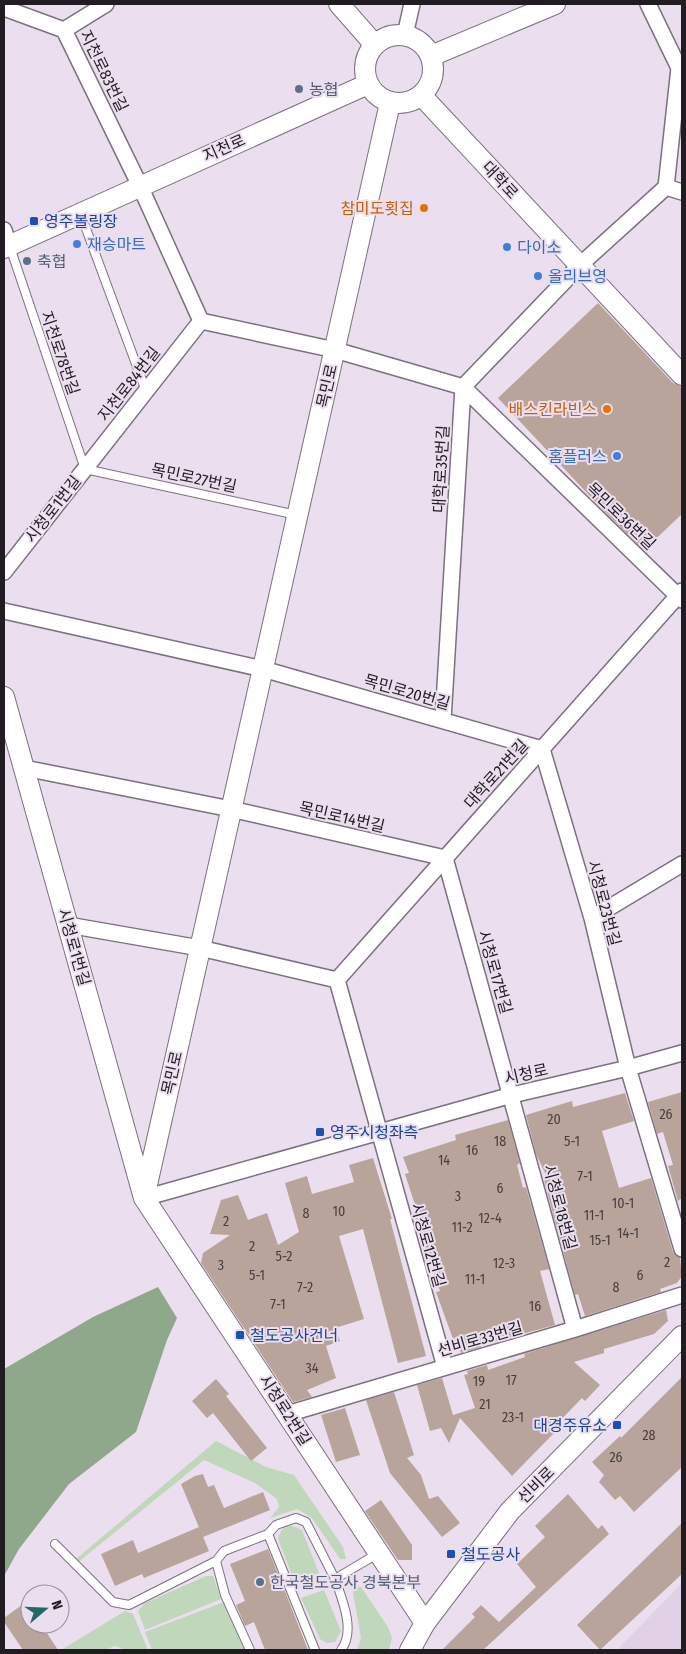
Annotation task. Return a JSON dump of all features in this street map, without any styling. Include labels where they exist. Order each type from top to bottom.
[{"type":"main road","points":[[339,4],[375,45]]},
{"type":"main road","points":[[431,56],[555,4]]},
{"type":"main road","points":[[405,35],[419,40],[431,56],[433,70],[431,81],[421,95],[400,104],[390,103],[376,96],[368,84],[366,63],[375,45],[394,36],[405,35]]},
{"type":"main road","name":"지천로","points":[[5,241],[80,213],[368,84]]},
{"type":"main road","name":"대학로","points":[[421,95],[682,375]]},
{"type":"main road","name":"목민로","points":[[144,1198],[390,103]]},
{"type":"main road","name":"시청로1번길","points":[[4,697],[144,1198]]},
{"type":"main road","name":"시청로2번길","points":[[144,1198],[425,1623]]},
{"type":"main road","name":"선비로","points":[[410,1650],[425,1623],[510,1511],[682,1336]]},
{"type":"street","points":[[64,30],[106,4]]},
{"type":"street","points":[[405,35],[412,4]]},
{"type":"street","points":[[463,387],[580,265],[666,187],[681,68],[648,4]]},
{"type":"street","name":"지천로83번길","points":[[4,8],[64,30],[140,186]]},
{"type":"street","points":[[668,171],[682,165]]},
{"type":"street","points":[[140,186],[201,321],[335,350]]},
{"type":"street","points":[[666,187],[682,192]]},
{"type":"street","name":"지천로84번길","points":[[85,469],[201,321]]},
{"type":"street","name":"목민로36번길","points":[[335,350],[463,387],[681,596]]},
{"type":"street","name":"대학로35번길","points":[[443,720],[463,387]]},
{"type":"street","name":"시청로1번길","points":[[4,572],[85,469]]},
{"type":"street","name":"대학로21번길","points":[[337,980],[542,748],[681,596]]},
{"type":"street","points":[[4,611],[263,669]]},
{"type":"street","name":"목민로20번길","points":[[263,669],[542,748]]},
{"type":"street","name":"시청로23번길","points":[[542,748],[592,918],[628,1068],[682,1249]]},
{"type":"street","points":[[24,768],[231,809]]},
{"type":"street","name":"목민로14번길","points":[[231,809],[445,858]]},
{"type":"street","name":"시청로17번길","points":[[445,858],[512,1095]]},
{"type":"street","points":[[592,918],[682,864]]},
{"type":"street","points":[[68,925],[200,948],[337,980],[378,1132]]},
{"type":"street","name":"시청로","points":[[144,1198],[512,1095],[628,1068],[682,1053]]},
{"type":"street","name":"시청로18번길","points":[[512,1095],[576,1329]]},
{"type":"street","name":"시청로12번길","points":[[378,1132],[445,1367]]},
{"type":"street","name":"선비로33번길","points":[[287,1414],[576,1329],[682,1295]]},
{"type":"lane","points":[[80,213],[146,391]]},
{"type":"lane","name":"지천로78번길","points":[[5,241],[85,469]]},
{"type":"lane","name":"목민로27번길","points":[[85,469],[298,515]]},
{"type":"lane","points":[[55,1544],[113,1602],[129,1605],[216,1560],[224,1551],[268,1534],[276,1525],[296,1518],[306,1522],[335,1579],[347,1615],[346,1645],[341,1650]]},
{"type":"lane","points":[[268,1534],[315,1650]]},
{"type":"lane","points":[[335,1579],[379,1554]]},
{"type":"lane","points":[[216,1560],[225,1595],[250,1650]]},
{"type":"shaded area","points":[[682,1583],[682,1650],[617,1650]]},
{"type":"green space","points":[[158,1287],[177,1318],[167,1340],[136,1432],[69,1484],[19,1549],[4,1576],[4,1369],[93,1317]]},
{"type":"green space","points":[[216,1441],[266,1467],[294,1475],[343,1547],[346,1559],[340,1559],[312,1518],[297,1509],[270,1518],[279,1507],[277,1499],[255,1483],[204,1460],[77,1563],[76,1559]]},
{"type":"green space","points":[[285,1526],[293,1526],[302,1530],[319,1573],[295,1583],[278,1539]]},
{"type":"green space","points":[[206,1576],[213,1576],[221,1599],[145,1630],[138,1611],[145,1603]]},
{"type":"green space","points":[[361,1587],[388,1627],[392,1638],[389,1650],[357,1650],[361,1638],[353,1593],[354,1588]]},
{"type":"green space","points":[[324,1590],[341,1631],[335,1642],[327,1643],[320,1639],[301,1598]]},
{"type":"green space","points":[[224,1602],[245,1650],[152,1650],[145,1632]]},
{"type":"green space","points":[[125,1611],[133,1614],[148,1650],[122,1650],[114,1646],[106,1650],[61,1650]]},
{"type":"building","name":"홈플러스","points":[[598,303],[673,383],[682,387],[682,514],[644,550],[602,509],[498,398]]},
{"type":"building","points":[[682,1092],[682,1198],[678,1201],[668,1166],[673,1165],[663,1132],[657,1134],[648,1102]]},
{"type":"building","points":[[625,1093],[634,1121],[602,1131],[619,1188],[651,1178],[673,1252],[680,1258],[682,1276],[677,1283],[660,1289],[661,1292],[585,1316],[578,1294],[575,1295],[544,1180],[548,1179],[536,1154],[526,1115],[572,1101],[573,1107]]},
{"type":"building","points":[[508,1120],[520,1163],[517,1165],[523,1188],[526,1187],[549,1269],[540,1271],[555,1325],[481,1345],[481,1347],[461,1353],[460,1349],[457,1350],[436,1292],[440,1291],[414,1212],[417,1211],[405,1174],[409,1173],[403,1157],[456,1140],[455,1135]]},
{"type":"building","points":[[373,1158],[392,1219],[390,1219],[426,1356],[398,1363],[363,1229],[339,1236],[364,1319],[335,1328],[340,1341],[326,1346],[336,1378],[307,1390],[312,1397],[293,1402],[201,1263],[203,1253],[230,1235],[210,1234],[221,1200],[238,1195],[248,1220],[267,1213],[278,1245],[299,1232],[285,1183],[307,1176],[312,1194],[354,1182],[349,1165]]},
{"type":"building","points":[[666,1310],[668,1321],[654,1334],[604,1349],[604,1353],[574,1362],[600,1385],[585,1401],[582,1398],[551,1430],[554,1433],[512,1476],[460,1418],[449,1443],[441,1428],[430,1431],[417,1385],[442,1378],[453,1415],[475,1408],[464,1375],[468,1374],[467,1371],[487,1365],[488,1370],[525,1357],[524,1354]]},
{"type":"building","points":[[682,1377],[682,1467],[634,1512],[620,1496],[615,1500],[599,1482],[604,1475],[592,1462],[620,1436],[621,1438]]},
{"type":"building","points":[[216,1379],[229,1394],[226,1396],[267,1448],[251,1461],[213,1413],[207,1418],[192,1401]]},
{"type":"building","points":[[394,1392],[414,1455],[407,1458],[421,1475],[429,1499],[438,1496],[460,1523],[442,1537],[390,1473],[366,1400]]},
{"type":"building","points":[[345,1408],[360,1455],[336,1462],[321,1415]]},
{"type":"building","points":[[203,1474],[208,1487],[214,1485],[224,1508],[263,1492],[270,1510],[203,1537],[181,1484]]},
{"type":"building","points":[[568,1494],[598,1529],[602,1525],[609,1534],[483,1650],[442,1650],[475,1617],[472,1614],[481,1605],[499,1622],[536,1587],[517,1564],[545,1537],[535,1526]]},
{"type":"building","points":[[381,1500],[412,1545],[412,1560],[398,1560],[365,1511]]},
{"type":"building","points":[[682,1523],[682,1574],[600,1650],[577,1625]]},
{"type":"building","points":[[199,1527],[209,1551],[144,1578],[142,1574],[115,1586],[101,1554],[133,1540],[138,1553]]},
{"type":"building","name":"한국철도공사 경북본부","points":[[268,1549],[308,1650],[265,1650],[254,1622],[245,1626],[236,1605],[245,1601],[230,1564]]},
{"type":"building","points":[[20,1606],[20,1634],[48,1634],[58,1650],[23,1650],[4,1622],[4,1618]]},
{"type":"place","name":"농협","points":[[299,89]]},
{"type":"place","name":"참미도횟집","points":[[424,208]]},
{"type":"place","name":"영주볼링장","points":[[34,221]]},
{"type":"place","name":"재승마트","points":[[77,244]]},
{"type":"place","name":"다이소","points":[[507,247]]},
{"type":"place","name":"축협","points":[[27,261]]},
{"type":"place","name":"올리브영","points":[[538,276]]},
{"type":"place","name":"배스킨라빈스","points":[[607,409]]},
{"type":"place","name":"홈플러스","points":[[617,456]]},
{"type":"place","name":"영주시청좌측","points":[[320,1132]]},
{"type":"place","name":"철도공사건너","points":[[240,1335]]},
{"type":"place","name":"대경주유소","points":[[617,1425]]},
{"type":"place","name":"철도공사","points":[[451,1554]]},
{"type":"place","name":"한국철도공사 경북본부","points":[[260,1582]]}]
